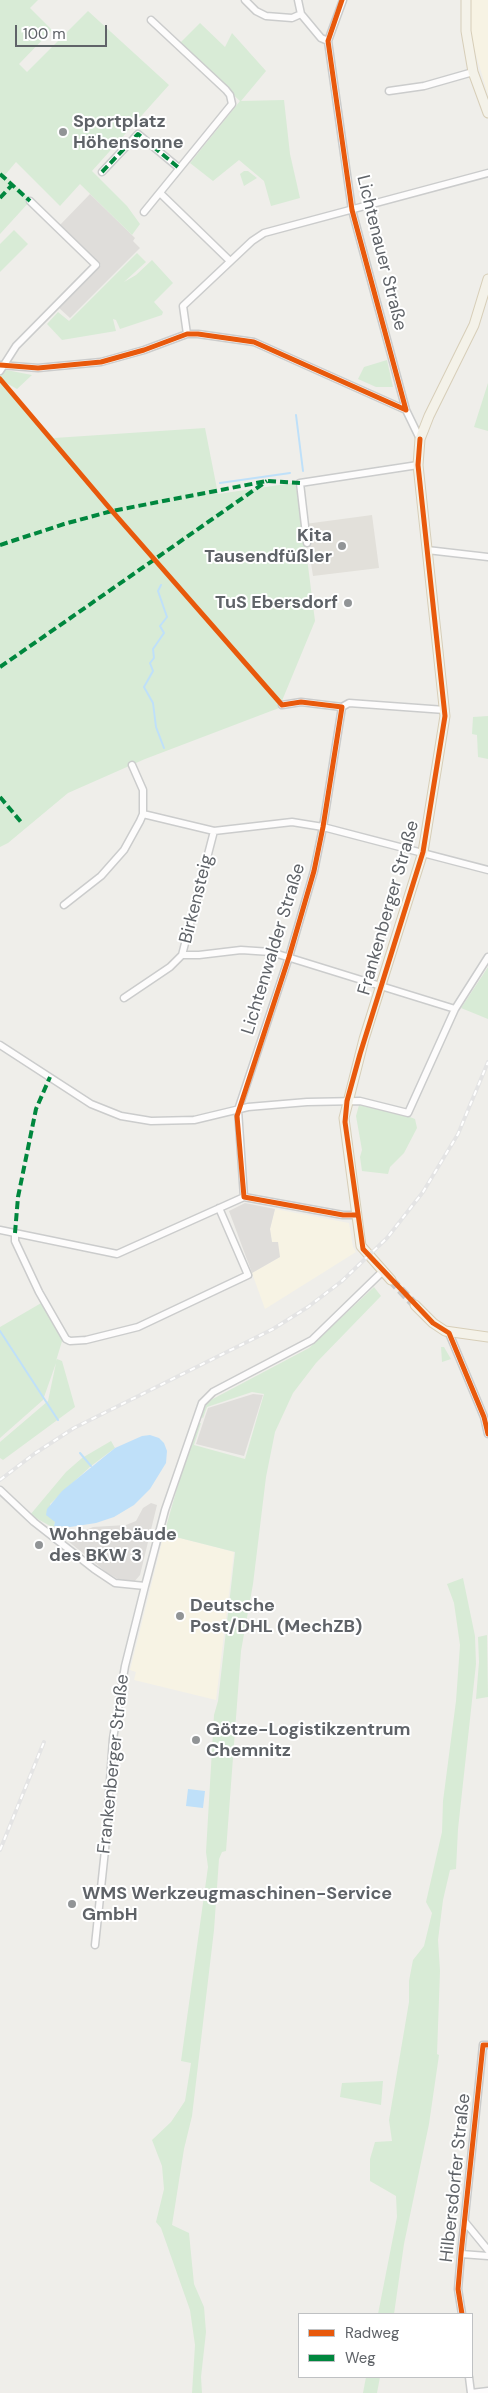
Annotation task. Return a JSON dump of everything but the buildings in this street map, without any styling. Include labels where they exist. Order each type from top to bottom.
[{"type":"main road","points":[[466,0],[466,31],[473,72],[488,113]]},
{"type":"main road","name":"Frankenberger Straße","points":[[391,1280],[362,1249],[345,1122],[347,1102],[423,852],[445,710],[418,465],[420,440],[429,416],[474,325],[488,279]]},
{"type":"main road","points":[[415,1305],[437,1327],[449,1333],[488,1337]]},
{"type":"street","points":[[245,0],[256,11],[266,16],[292,18],[301,14]]},
{"type":"street","points":[[298,0],[301,14],[321,38],[328,41],[342,0]]},
{"type":"street","points":[[144,212],[232,104],[230,95],[151,20]]},
{"type":"street","name":"Lichtenauer Straße","points":[[328,41],[352,210],[406,410],[420,440]]},
{"type":"street","points":[[388,91],[424,86],[473,72]]},
{"type":"street","points":[[102,172],[138,134],[179,168]]},
{"type":"street","points":[[187,334],[183,306],[252,241],[264,233],[488,173]]},
{"type":"street","points":[[160,193],[230,262]]},
{"type":"street","points":[[1,367],[16,346],[96,265],[30,201]]},
{"type":"street","points":[[1,367],[38,368],[101,362],[144,350],[187,334],[254,342],[406,410]]},
{"type":"street","points":[[307,543],[300,483],[418,465]]},
{"type":"street","points":[[427,550],[488,557]]},
{"type":"street","points":[[282,705],[301,702],[342,707],[349,703],[445,710]]},
{"type":"street","name":"Lichtenwalder Straße","points":[[244,1197],[238,1110],[303,911],[323,827],[342,707]]},
{"type":"street","points":[[64,905],[101,876],[124,850],[143,814],[143,790],[132,765]]},
{"type":"street","points":[[143,814],[214,831],[292,822],[323,827],[488,870]]},
{"type":"street","name":"Birkensteig","points":[[124,998],[170,967],[182,955],[214,831]]},
{"type":"street","points":[[182,955],[250,950],[270,952],[454,1009]]},
{"type":"street","points":[[0,1045],[83,1100],[121,1116],[151,1121],[177,1122],[290,1102],[360,1101],[408,1113],[454,1009],[488,957]]},
{"type":"street","points":[[0,1230],[117,1254],[244,1197],[344,1215],[357,1215]]},
{"type":"street","points":[[15,1233],[15,1241],[40,1292],[70,1342],[138,1327],[248,1275],[219,1208]]},
{"type":"street","name":"Frankenberger Straße","points":[[95,1944],[105,1850],[113,1739],[125,1666],[165,1510],[202,1403],[213,1392],[312,1340],[383,1271]]},
{"type":"street","points":[[449,1333],[484,1416],[488,1434]]},
{"type":"street","points":[[0,1490],[34,1522],[94,1569],[115,1582],[145,1586]]},
{"type":"street","name":"Hilbersdorfer Straße","points":[[462,2313],[458,2289],[461,2254],[486,2045]]},
{"type":"street","points":[[465,2222],[488,2250]]},
{"type":"street","points":[[461,2254],[488,2256]]},
{"type":"street","points":[[469,2378],[471,2393],[488,2391]]},
{"type":"shaded area","points":[[462,0],[488,0],[488,95],[462,7]]},
{"type":"shaded area","points":[[90,194],[135,238],[133,241],[140,248],[70,318],[59,308],[101,265],[59,226]]},
{"type":"shaded area","name":"Kita Tausendfüßler","points":[[372,515],[379,568],[313,576],[305,524]]},
{"type":"shaded area","points":[[245,1203],[275,1209],[270,1229],[272,1242],[278,1242],[280,1257],[252,1273],[229,1211]]},
{"type":"shaded area","points":[[275,1209],[349,1223],[353,1247],[356,1252],[265,1309],[252,1273],[280,1257],[272,1243],[270,1229]]},
{"type":"shaded area","points":[[253,1394],[263,1395],[244,1456],[196,1444],[208,1408]]},
{"type":"shaded area","points":[[151,1503],[157,1505],[140,1575],[134,1582],[118,1579],[106,1572],[68,1541],[72,1536],[93,1527],[126,1525],[136,1521],[143,1508]]},
{"type":"shaded area","points":[[164,1534],[234,1552],[216,1700],[134,1680],[136,1672],[130,1670]]},
{"type":"green space","name":"Sportplatz Höhensonne","points":[[0,0],[38,0],[30,8],[52,30],[19,64],[27,72],[88,11],[169,85],[92,171],[127,206],[140,224],[132,235],[80,184],[60,206],[16,162],[5,175],[31,200],[0,234]]},
{"type":"green space","points":[[200,23],[225,47],[232,33],[266,71],[241,101],[284,100],[290,154],[300,198],[271,206],[264,181],[239,160],[213,181],[190,163],[240,101],[179,44]]},
{"type":"green space","points":[[248,171],[257,178],[244,186],[240,174]]},
{"type":"green space","points":[[14,230],[28,244],[0,272],[0,244]]},
{"type":"green space","points":[[137,253],[146,262],[124,282],[136,275],[152,260],[173,283],[154,302],[163,312],[162,315],[120,329],[116,320],[113,319],[116,331],[62,340],[47,324],[58,312],[69,321]]},
{"type":"green space","points":[[387,360],[393,387],[376,387],[358,379],[364,367]]},
{"type":"green space","points":[[1,369],[32,375],[17,389],[1,380],[54,438],[205,428],[218,494],[293,483],[296,486],[315,621],[279,708],[145,759],[68,793],[8,843],[0,847],[0,371]]},
{"type":"green space","points":[[488,383],[488,431],[474,427]]},
{"type":"green space","points":[[488,716],[488,759],[478,757],[477,735],[472,734],[473,717]]},
{"type":"green space","points":[[488,967],[488,1019],[461,1008]]},
{"type":"green space","points":[[359,1105],[402,1114],[415,1119],[417,1128],[404,1153],[390,1167],[388,1174],[362,1171],[360,1157],[362,1150],[356,1116]]},
{"type":"green space","points":[[374,1287],[381,1296],[316,1363],[293,1393],[275,1432],[266,1477],[253,1584],[241,1651],[226,1851],[222,1852],[219,1859],[214,1930],[192,2116],[184,2149],[172,2225],[189,2233],[194,2284],[204,2307],[206,2332],[201,2377],[202,2393],[192,2393],[195,2345],[190,2310],[161,2228],[156,2222],[164,2189],[162,2166],[152,2140],[171,2122],[185,2101],[191,2063],[181,2061],[208,1867],[206,1852],[214,1715],[218,1701],[235,1552],[164,1534],[195,1425],[201,1423],[194,1445],[245,1459],[264,1394],[252,1392],[207,1407],[203,1418],[201,1417],[207,1402],[309,1348]]},
{"type":"green space","points":[[43,1302],[63,1338],[56,1361],[57,1359],[62,1361],[75,1407],[3,1460],[0,1458],[0,1442],[48,1401],[56,1363],[43,1400],[0,1438],[0,1327]]},
{"type":"green space","points":[[441,1347],[444,1347],[451,1359],[442,1362]]},
{"type":"green space","points":[[111,1441],[115,1448],[91,1466],[50,1504],[55,1522],[54,1528],[30,1515],[66,1472],[82,1458]]},
{"type":"green space","points":[[463,1578],[475,1636],[476,1664],[458,1829],[456,1869],[450,1870],[443,1900],[438,1940],[440,1971],[437,2054],[439,2055],[429,2124],[404,2244],[394,2313],[378,2313],[397,2217],[396,2196],[370,2181],[370,2159],[375,2142],[392,2141],[389,2120],[409,2002],[409,1981],[413,1960],[424,1946],[432,1913],[426,1902],[442,1832],[443,1801],[456,1701],[460,1645],[454,1603],[447,1584]]},
{"type":"green space","points":[[487,1635],[488,1697],[476,1699],[479,1662],[478,1637]]},
{"type":"green space","points":[[383,2081],[381,2105],[340,2097],[342,2083]]},
{"type":"green space","points":[[366,2378],[380,2378],[377,2393],[363,2393]]},
{"type":"water","points":[[150,1435],[159,1438],[164,1443],[167,1451],[166,1463],[150,1489],[134,1505],[114,1517],[96,1523],[70,1527],[54,1526],[55,1522],[46,1515],[47,1509],[62,1491],[115,1448],[142,1436]]},
{"type":"water","points":[[188,1789],[205,1791],[203,1808],[186,1806]]},
{"type":"waterway","points":[[296,415],[303,471]]},
{"type":"waterway","points":[[220,483],[290,473]]},
{"type":"waterway","points":[[161,585],[158,591],[167,617],[160,626],[164,633],[153,649],[154,658],[150,663],[153,671],[144,687],[153,703],[156,727],[164,748]]},
{"type":"waterway","points":[[0,1331],[58,1420]]},
{"type":"waterway","points":[[80,1453],[91,1466]]},
{"type":"tunnel","points":[[391,1280],[415,1305]]},
{"type":"railway","points":[[0,1480],[34,1454],[74,1428],[273,1329],[308,1307],[342,1281],[387,1238],[423,1192],[458,1134],[488,1062]]},
{"type":"railway","points":[[0,1850],[44,1742]]},
{"type":"marked path","points":[[102,172],[138,134],[179,168]]},
{"type":"marked path","points":[[0,174],[30,201]]},
{"type":"marked path","points":[[0,198],[12,185]]},
{"type":"marked path","points":[[0,545],[64,524],[112,511],[267,481],[300,483]]},
{"type":"marked path","points":[[0,667],[267,481]]},
{"type":"marked path","points":[[0,797],[21,822]]},
{"type":"marked path","points":[[15,1233],[18,1197],[36,1109],[50,1077]]},
{"type":"cycle path","points":[[342,0],[328,41],[352,210],[406,410]]},
{"type":"cycle path","points":[[0,365],[38,368],[101,362],[144,350],[187,334],[198,334],[254,342],[406,410]]},
{"type":"cycle path","points":[[0,379],[112,511],[282,705],[301,702],[342,707],[314,871],[289,957],[237,1116],[244,1197],[343,1215],[357,1215]]},
{"type":"cycle path","points":[[420,439],[418,465],[445,716],[423,852],[360,1054],[347,1101],[345,1122],[363,1249],[433,1323],[449,1333],[484,1417],[488,1434]]},
{"type":"cycle path","points":[[462,2313],[458,2289],[461,2254],[483,2045],[488,2045]]},
{"type":"place","name":"Sportplatz Höhensonne","points":[[63,132]]},
{"type":"place","name":"Kita Tausendfüßler","points":[[342,546]]},
{"type":"place","name":"TuS Ebersdorf","points":[[348,603]]},
{"type":"place","name":"Wohngebäude des BKW 3","points":[[39,1545]]},
{"type":"place","name":"Deutsche Post/DHL (MechZB)","points":[[180,1616]]},
{"type":"place","name":"Götze-Logistikzentrum Chemnitz","points":[[196,1740]]},
{"type":"place","name":"WMS Werkzeugmaschinen-Service GmbH","points":[[72,1904]]}]
